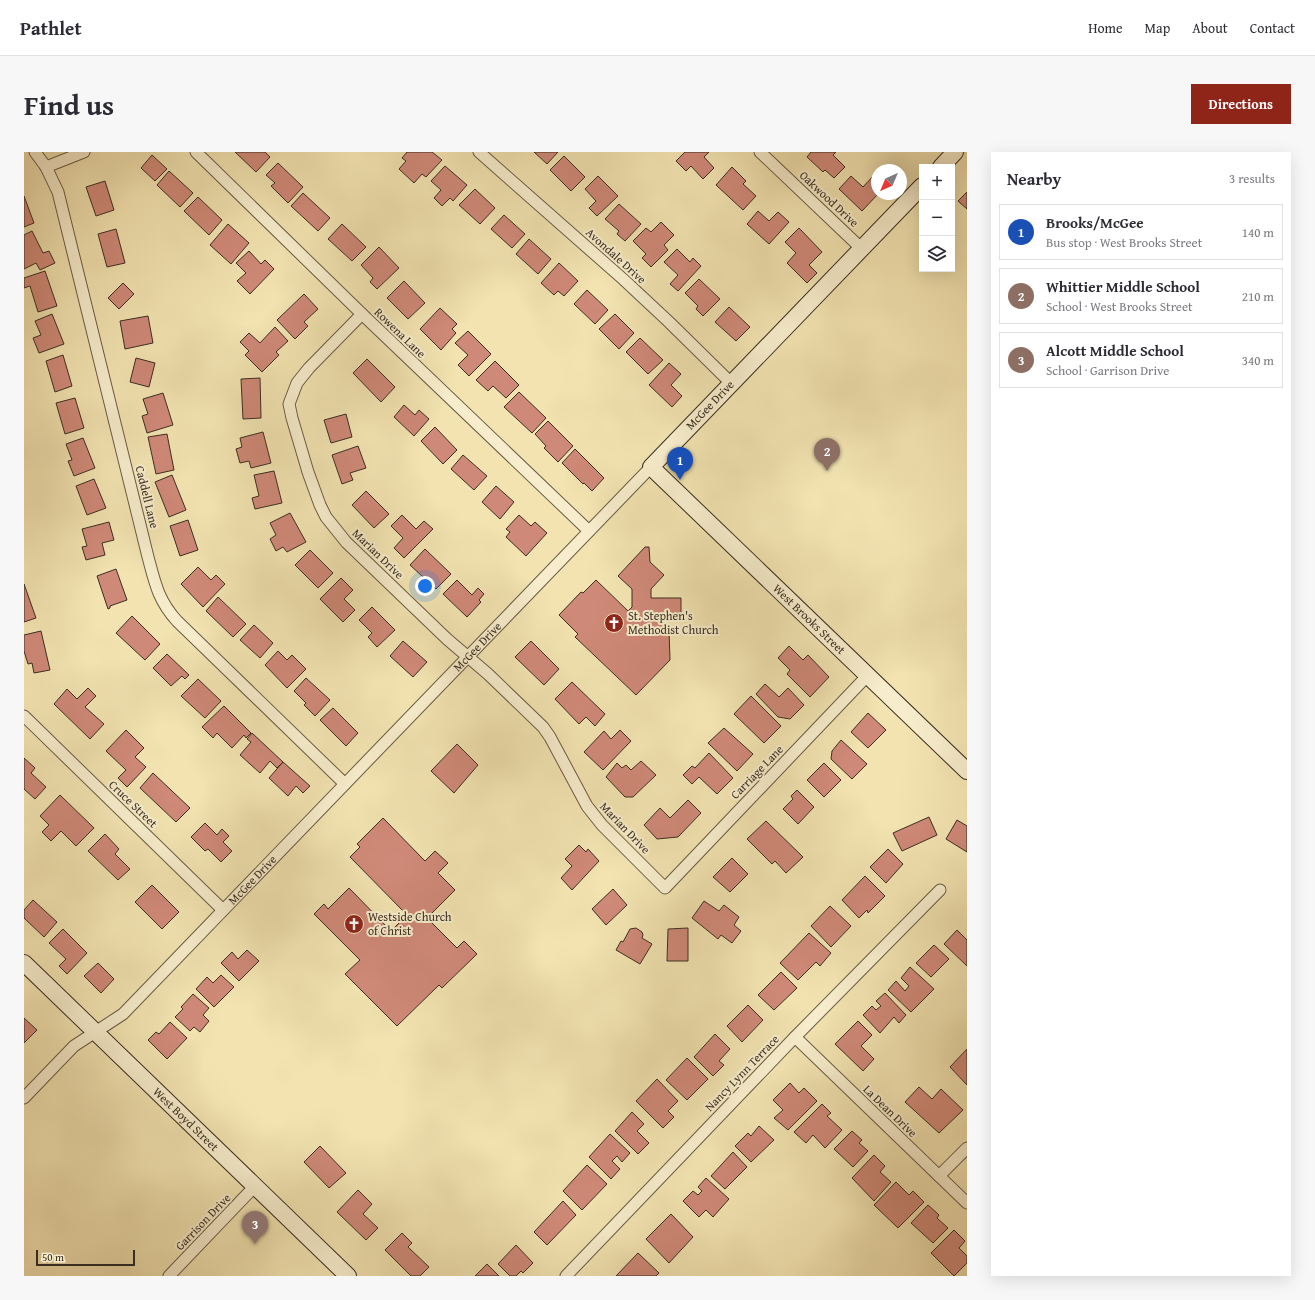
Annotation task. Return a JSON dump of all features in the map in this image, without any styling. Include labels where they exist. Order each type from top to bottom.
[{"type":"street","name":"Caddell Lane","points":[[35,152],[46,167],[58,192],[157,590],[163,602],[177,621],[345,784]]},
{"type":"street","points":[[46,167],[84,152]]},
{"type":"street","name":"Rowena Lane","points":[[196,152],[362,314],[589,531]]},
{"type":"street","name":"Avondale Drive","points":[[479,152],[624,279],[732,383]]},
{"type":"street","name":"Oakwood Drive","points":[[760,152],[862,249]]},
{"type":"street","points":[[944,164],[955,152]]},
{"type":"street","name":"McGee Drive","points":[[24,1098],[74,1046],[123,1014],[919,189]]},
{"type":"street","name":"Marian Drive","points":[[362,314],[309,368],[297,383],[289,404],[308,472],[326,517],[346,542],[447,639],[468,656],[543,727],[594,816],[665,888]]},
{"type":"street","name":"West Brooks Street","points":[[651,467],[967,771]]},
{"type":"street","name":"Carriage Lane","points":[[665,888],[868,675]]},
{"type":"street","name":"Cruce Street","points":[[24,716],[223,910]]},
{"type":"street","name":"Nancy Lynn Terrace","points":[[566,1276],[795,1037],[940,890]]},
{"type":"street","name":"West Boyd Street","points":[[24,963],[348,1276]]},
{"type":"street","name":"La Dean Drive","points":[[795,1037],[967,1203]]},
{"type":"street","points":[[939,1176],[967,1148]]},
{"type":"street","name":"Garrison Drive","points":[[169,1276],[255,1186]]},
{"type":"building","points":[[235,152],[265,152],[270,157],[256,172]]},
{"type":"building","points":[[407,152],[432,152],[442,160],[426,177],[422,174],[414,183],[399,169],[406,161],[402,158]]},
{"type":"building","points":[[534,152],[558,152],[547,164]]},
{"type":"building","points":[[685,152],[709,152],[704,157],[714,168],[703,179],[691,166],[686,171],[676,161]]},
{"type":"building","points":[[811,152],[836,152],[833,155],[845,167],[834,178],[825,170],[823,172],[807,157]]},
{"type":"building","points":[[152,155],[167,169],[155,181],[141,168]]},
{"type":"building","points":[[564,156],[585,177],[571,191],[550,170]]},
{"type":"building","points":[[278,163],[303,187],[288,203],[271,186],[275,183],[266,175]]},
{"type":"building","points":[[445,166],[467,185],[453,201],[450,198],[442,206],[434,198],[441,190],[431,181]]},
{"type":"building","points":[[732,167],[746,181],[743,184],[756,196],[743,210],[716,185]]},
{"type":"building","points":[[169,171],[193,193],[180,207],[157,185]]},
{"type":"building","points":[[598,176],[618,196],[597,216],[589,208],[596,201],[585,189]]},
{"type":"building","points":[[851,176],[863,187],[871,178],[871,200],[872,200],[862,211],[839,189]]},
{"type":"building","points":[[105,181],[114,210],[96,216],[86,187]]},
{"type":"building","points":[[475,189],[495,208],[480,224],[459,205]]},
{"type":"building","points":[[967,192],[967,209],[958,201]]},
{"type":"building","points":[[303,193],[330,218],[318,231],[291,206]]},
{"type":"building","points":[[24,196],[34,223],[24,227]]},
{"type":"building","points":[[198,197],[222,220],[209,235],[184,211]]},
{"type":"building","points":[[619,204],[641,224],[625,241],[617,234],[619,231],[605,219]]},
{"type":"building","points":[[758,211],[769,221],[778,212],[789,222],[769,244],[747,224]]},
{"type":"building","points":[[504,215],[525,234],[512,248],[491,229]]},
{"type":"building","points":[[661,222],[674,235],[664,245],[668,250],[651,267],[642,258],[646,254],[633,241],[646,228],[651,232]]},
{"type":"building","points":[[228,224],[249,243],[231,264],[210,245]]},
{"type":"building","points":[[342,224],[366,247],[352,261],[328,239]]},
{"type":"building","points":[[799,228],[822,252],[809,265],[817,273],[807,283],[787,263],[796,253],[785,242]]},
{"type":"building","points":[[116,229],[125,263],[107,267],[98,234]]},
{"type":"building","points":[[32,231],[43,253],[49,251],[55,263],[40,270],[36,263],[24,269],[24,235]]},
{"type":"building","points":[[529,239],[551,259],[538,274],[516,254]]},
{"type":"building","points":[[379,247],[399,268],[377,289],[370,282],[373,278],[361,265]]},
{"type":"building","points":[[677,249],[690,262],[693,258],[701,266],[678,291],[670,284],[678,275],[664,262]]},
{"type":"building","points":[[249,251],[261,264],[265,260],[274,269],[250,294],[237,281],[246,273],[236,263]]},
{"type":"building","points":[[559,263],[578,281],[564,296],[558,291],[554,295],[541,283]]},
{"type":"building","points":[[45,271],[57,306],[38,312],[30,286],[24,288],[24,278]]},
{"type":"building","points":[[699,279],[720,299],[703,316],[696,309],[698,306],[685,293]]},
{"type":"building","points":[[404,281],[425,303],[408,319],[387,298]]},
{"type":"building","points":[[123,283],[134,294],[119,309],[108,298]]},
{"type":"building","points":[[587,290],[608,310],[595,324],[574,304]]},
{"type":"building","points":[[304,294],[318,309],[304,322],[308,326],[295,339],[277,320]]},
{"type":"building","points":[[729,307],[750,327],[736,341],[715,322]]},
{"type":"building","points":[[440,308],[457,324],[452,329],[456,333],[441,350],[420,329]]},
{"type":"building","points":[[52,314],[64,344],[39,353],[33,338],[41,335],[35,321]]},
{"type":"building","points":[[615,314],[634,333],[619,349],[599,329]]},
{"type":"building","points":[[148,316],[153,343],[125,349],[120,321]]},
{"type":"building","points":[[275,327],[288,341],[276,352],[279,355],[262,372],[245,355],[249,351],[240,342],[249,333],[260,343]]},
{"type":"building","points":[[468,331],[491,354],[469,376],[458,365],[468,355],[455,343]]},
{"type":"building","points":[[640,338],[663,360],[648,374],[626,352]]},
{"type":"building","points":[[63,355],[72,386],[55,392],[46,361]]},
{"type":"building","points":[[136,358],[155,363],[149,387],[130,382]]},
{"type":"building","points":[[367,359],[395,387],[381,402],[353,373]]},
{"type":"building","points":[[495,361],[519,385],[506,398],[493,386],[488,391],[476,380]]},
{"type":"building","points":[[669,363],[681,374],[671,385],[682,396],[672,407],[649,385]]},
{"type":"building","points":[[260,378],[261,418],[243,419],[241,379]]},
{"type":"building","points":[[519,392],[546,418],[532,433],[504,407]]},
{"type":"building","points":[[163,393],[173,425],[147,433],[142,416],[148,414],[143,399]]},
{"type":"building","points":[[75,398],[84,428],[65,434],[56,403]]},
{"type":"building","points":[[404,405],[415,415],[419,410],[429,419],[414,436],[394,417]]},
{"type":"building","points":[[346,414],[352,437],[331,443],[324,420]]},
{"type":"building","points":[[548,421],[573,446],[558,462],[544,448],[546,446],[535,434]]},
{"type":"building","points":[[435,427],[457,450],[443,464],[421,441]]},
{"type":"building","points":[[263,432],[271,463],[251,468],[249,461],[240,463],[236,449],[242,447],[240,438]]},
{"type":"building","points":[[167,434],[174,470],[156,474],[148,437]]},
{"type":"building","points":[[83,438],[95,468],[74,476],[68,461],[72,460],[66,444]]},
{"type":"building","points":[[358,446],[366,468],[350,473],[353,480],[342,484],[332,455]]},
{"type":"building","points":[[575,449],[604,478],[592,491],[562,463]]},
{"type":"building","points":[[463,455],[487,476],[474,490],[451,469]]},
{"type":"building","points":[[274,471],[282,503],[255,509],[252,498],[259,496],[254,475]]},
{"type":"building","points":[[172,475],[186,510],[169,517],[155,482]]},
{"type":"building","points":[[94,479],[106,508],[87,515],[76,486]]},
{"type":"building","points":[[496,486],[514,502],[500,519],[482,502]]},
{"type":"building","points":[[366,491],[389,514],[374,528],[352,505]]},
{"type":"building","points":[[290,513],[306,542],[287,552],[283,547],[276,551],[270,539],[276,535],[270,523]]},
{"type":"building","points":[[402,515],[416,529],[424,521],[433,529],[404,558],[394,548],[403,538],[391,526]]},
{"type":"building","points":[[519,515],[531,526],[535,522],[547,533],[526,556],[506,537],[510,532],[506,529]]},
{"type":"building","points":[[188,520],[198,550],[180,556],[170,526]]},
{"type":"building","points":[[109,522],[114,540],[102,543],[105,555],[86,560],[82,547],[87,546],[82,529]]},
{"type":"building","name":"St. Stephen's Methodist Church","points":[[645,547],[649,547],[650,562],[664,575],[651,589],[651,598],[681,598],[681,613],[651,614],[669,630],[670,660],[636,695],[575,637],[578,634],[559,615],[581,592],[583,593],[596,580],[628,611],[632,607],[632,589],[618,576]]},
{"type":"building","points":[[425,549],[451,574],[436,589],[410,565]]},
{"type":"building","points":[[310,550],[333,573],[318,588],[295,565]]},
{"type":"building","points":[[198,567],[211,580],[216,575],[225,584],[203,607],[181,584]]},
{"type":"building","points":[[116,569],[127,600],[110,606],[108,609],[97,576]]},
{"type":"building","points":[[341,578],[353,590],[344,599],[355,610],[343,622],[320,599]]},
{"type":"building","points":[[457,580],[472,595],[478,588],[484,594],[479,600],[481,602],[467,617],[443,594]]},
{"type":"building","points":[[24,584],[36,618],[24,622]]},
{"type":"building","points":[[218,597],[246,624],[233,637],[206,611]]},
{"type":"building","points":[[372,607],[395,630],[377,647],[368,637],[372,633],[359,620]]},
{"type":"building","points":[[132,616],[160,644],[145,660],[116,633]]},
{"type":"building","points":[[254,625],[273,643],[260,658],[240,640]]},
{"type":"building","points":[[41,631],[50,670],[34,673],[32,663],[28,664],[24,651],[24,635]]},
{"type":"building","points":[[403,641],[427,662],[413,677],[390,656]]},
{"type":"building","points":[[531,641],[559,669],[544,685],[515,657]]},
{"type":"building","points":[[789,646],[803,660],[808,655],[829,677],[810,697],[787,674],[790,670],[778,658]]},
{"type":"building","points":[[278,651],[287,660],[292,655],[306,669],[287,688],[265,665]]},
{"type":"building","points":[[167,654],[189,675],[185,679],[182,676],[171,686],[153,668]]},
{"type":"building","points":[[306,678],[330,700],[315,716],[304,705],[306,703],[294,691]]},
{"type":"building","points":[[198,679],[221,701],[205,718],[181,696]]},
{"type":"building","points":[[572,682],[605,714],[595,726],[586,717],[579,724],[555,699]]},
{"type":"building","points":[[765,684],[779,697],[788,688],[804,705],[790,719],[778,717],[756,694]]},
{"type":"building","points":[[88,688],[96,696],[85,707],[104,724],[90,739],[54,704],[67,689],[77,699]]},
{"type":"building","points":[[751,696],[781,726],[764,743],[734,714]]},
{"type":"building","points":[[224,706],[251,733],[246,738],[244,735],[232,748],[217,733],[213,738],[202,727]]},
{"type":"building","points":[[333,708],[358,733],[346,746],[320,720]]},
{"type":"building","points":[[868,713],[886,730],[868,748],[851,732]]},
{"type":"building","points":[[724,728],[753,754],[737,771],[708,743]]},
{"type":"building","points":[[126,730],[144,748],[135,757],[146,767],[127,787],[118,778],[126,770],[106,751]]},
{"type":"building","points":[[620,730],[631,741],[603,770],[584,752],[604,731],[611,739]]},
{"type":"building","points":[[252,733],[283,762],[277,768],[270,761],[260,773],[240,755],[251,742],[247,739]]},
{"type":"building","points":[[841,740],[867,764],[852,779],[831,759],[832,751]]},
{"type":"building","points":[[457,744],[478,765],[454,793],[431,771]]},
{"type":"building","points":[[709,753],[733,778],[717,794],[699,777],[692,784],[683,775],[692,766],[695,768]]},
{"type":"building","points":[[24,758],[35,768],[31,773],[46,787],[35,799],[24,789]]},
{"type":"building","points":[[641,761],[656,775],[633,797],[625,797],[606,777],[617,763],[622,768],[626,765],[631,770]]},
{"type":"building","points":[[283,762],[310,786],[303,793],[296,786],[288,796],[269,778]]},
{"type":"building","points":[[824,763],[841,780],[824,797],[807,780]]},
{"type":"building","points":[[153,773],[190,808],[176,822],[140,788]]},
{"type":"building","points":[[797,790],[814,807],[798,824],[783,809],[793,799],[791,796]]},
{"type":"building","points":[[60,795],[94,828],[76,846],[61,831],[51,841],[42,832],[49,825],[40,816]]},
{"type":"building","points":[[688,800],[701,813],[678,837],[657,839],[644,825],[660,808],[670,818]]},
{"type":"building","points":[[929,817],[937,835],[902,851],[893,833]]},
{"type":"building","name":"Westside Church of Christ","points":[[383,818],[425,861],[435,851],[448,863],[438,873],[455,890],[427,918],[457,948],[464,941],[477,954],[442,988],[439,985],[397,1026],[345,974],[360,960],[314,914],[324,904],[328,909],[349,888],[391,931],[407,915],[350,857],[360,847],[357,844]]},
{"type":"building","points":[[957,820],[967,826],[967,852],[946,839]]},
{"type":"building","points":[[766,821],[803,857],[786,873],[775,861],[772,864],[747,839]]},
{"type":"building","points":[[205,823],[217,835],[222,829],[229,836],[223,842],[232,851],[221,862],[208,849],[205,851],[191,837]]},
{"type":"building","points":[[105,834],[119,849],[115,854],[130,869],[118,880],[88,851]]},
{"type":"building","points":[[579,845],[586,852],[588,849],[599,861],[572,890],[561,878],[572,866],[565,859]]},
{"type":"building","points":[[888,849],[903,864],[886,883],[870,867]]},
{"type":"building","points":[[732,858],[748,874],[730,892],[713,877]]},
{"type":"building","points":[[865,876],[885,896],[868,913],[867,910],[859,918],[842,900]]},
{"type":"building","points":[[152,885],[179,912],[162,929],[135,902]]},
{"type":"building","points":[[613,889],[627,905],[606,925],[592,909]]},
{"type":"building","points":[[33,900],[57,922],[44,937],[24,918],[24,910]]},
{"type":"building","points":[[704,901],[719,911],[724,905],[739,917],[734,925],[741,931],[732,943],[721,935],[718,939],[692,918]]},
{"type":"building","points":[[830,906],[851,926],[831,947],[811,926]]},
{"type":"building","points":[[636,928],[642,932],[642,938],[652,944],[640,964],[616,950],[621,941],[623,942],[630,929]]},
{"type":"building","points":[[688,928],[688,961],[667,961],[668,929]]},
{"type":"building","points":[[63,929],[87,953],[67,974],[59,966],[66,959],[49,943]]},
{"type":"building","points":[[957,930],[967,940],[967,966],[944,944]]},
{"type":"building","points":[[809,933],[831,953],[820,966],[816,962],[798,980],[780,963]]},
{"type":"building","points":[[934,945],[949,959],[931,977],[916,963]]},
{"type":"building","points":[[247,950],[259,961],[239,981],[221,963],[232,952],[238,959]]},
{"type":"building","points":[[98,963],[114,979],[101,993],[84,976]]},
{"type":"building","points":[[910,967],[934,989],[911,1012],[888,990],[896,981],[905,991],[909,986],[901,978]]},
{"type":"building","points":[[781,972],[797,988],[774,1010],[758,995]]},
{"type":"building","points":[[221,975],[234,987],[214,1007],[196,989],[207,977],[213,983]]},
{"type":"building","points":[[885,993],[906,1015],[899,1023],[894,1017],[880,1033],[863,1015],[872,1006],[876,1010],[881,1006],[876,1001]]},
{"type":"building","points":[[193,994],[209,1008],[203,1015],[209,1021],[200,1032],[194,1027],[190,1031],[175,1017],[183,1009],[181,1007]]},
{"type":"building","points":[[748,1005],[763,1020],[742,1042],[727,1026]]},
{"type":"building","points":[[24,1018],[37,1030],[24,1043]]},
{"type":"building","points":[[858,1021],[872,1035],[861,1046],[874,1059],[863,1071],[835,1044]]},
{"type":"building","points":[[170,1022],[187,1038],[167,1059],[148,1040],[156,1032],[159,1034]]},
{"type":"building","points":[[715,1034],[730,1049],[719,1061],[724,1065],[713,1076],[694,1057]]},
{"type":"building","points":[[967,1049],[967,1085],[950,1067]]},
{"type":"building","points":[[687,1058],[708,1079],[687,1100],[666,1080]]},
{"type":"building","points":[[657,1079],[678,1101],[668,1111],[674,1117],[663,1128],[636,1101]]},
{"type":"building","points":[[790,1083],[799,1093],[804,1088],[817,1101],[788,1130],[774,1118],[783,1110],[773,1100]]},
{"type":"building","points":[[919,1087],[932,1099],[941,1089],[963,1110],[939,1133],[905,1102]]},
{"type":"building","points":[[822,1104],[831,1113],[827,1116],[842,1130],[825,1148],[813,1135],[806,1143],[794,1132]]},
{"type":"building","points":[[632,1112],[644,1124],[637,1131],[649,1143],[638,1154],[615,1131]]},
{"type":"building","points":[[759,1126],[774,1140],[751,1162],[735,1146],[748,1133],[751,1136]]},
{"type":"building","points":[[852,1131],[862,1140],[859,1143],[868,1151],[853,1167],[834,1149]]},
{"type":"building","points":[[610,1134],[630,1153],[622,1162],[617,1156],[612,1161],[620,1169],[611,1179],[589,1157]]},
{"type":"building","points":[[320,1146],[346,1173],[329,1188],[304,1162]]},
{"type":"building","points":[[733,1152],[747,1167],[725,1189],[711,1176]]},
{"type":"building","points":[[874,1155],[885,1166],[880,1172],[891,1182],[874,1201],[852,1178]]},
{"type":"building","points":[[587,1165],[607,1184],[582,1210],[563,1191]]},
{"type":"building","points":[[706,1178],[729,1199],[713,1217],[706,1210],[699,1217],[683,1201],[693,1191],[698,1195],[702,1191],[698,1187]]},
{"type":"building","points":[[896,1182],[909,1195],[913,1191],[924,1202],[898,1228],[874,1205]]},
{"type":"building","points":[[358,1190],[372,1204],[363,1214],[378,1228],[366,1240],[337,1212]]},
{"type":"building","points":[[563,1201],[576,1215],[547,1245],[534,1232]]},
{"type":"building","points":[[928,1205],[939,1215],[937,1218],[948,1228],[933,1243],[911,1223]]},
{"type":"building","points":[[671,1214],[693,1237],[669,1263],[646,1239]]},
{"type":"building","points":[[954,1230],[965,1241],[959,1248],[967,1256],[967,1263],[954,1276],[931,1253]]},
{"type":"building","points":[[402,1233],[412,1243],[408,1247],[429,1267],[420,1276],[411,1276],[385,1250]]},
{"type":"building","points":[[516,1245],[533,1263],[523,1273],[521,1271],[516,1276],[510,1276],[498,1264]]},
{"type":"building","points":[[638,1253],[659,1273],[656,1276],[616,1276]]},
{"type":"building","points":[[487,1264],[499,1276],[475,1276]]},
{"type":"place","name":"Whittier Middle School","points":[[827,471]]},
{"type":"place","name":"Brooks/McGee","points":[[680,480]]},
{"type":"place","name":"St. Stephen's Methodist Church","points":[[614,623]]},
{"type":"place","name":"Westside Church of Christ","points":[[354,924]]},
{"type":"place","name":"Alcott Middle School","points":[[255,1244]]}]
